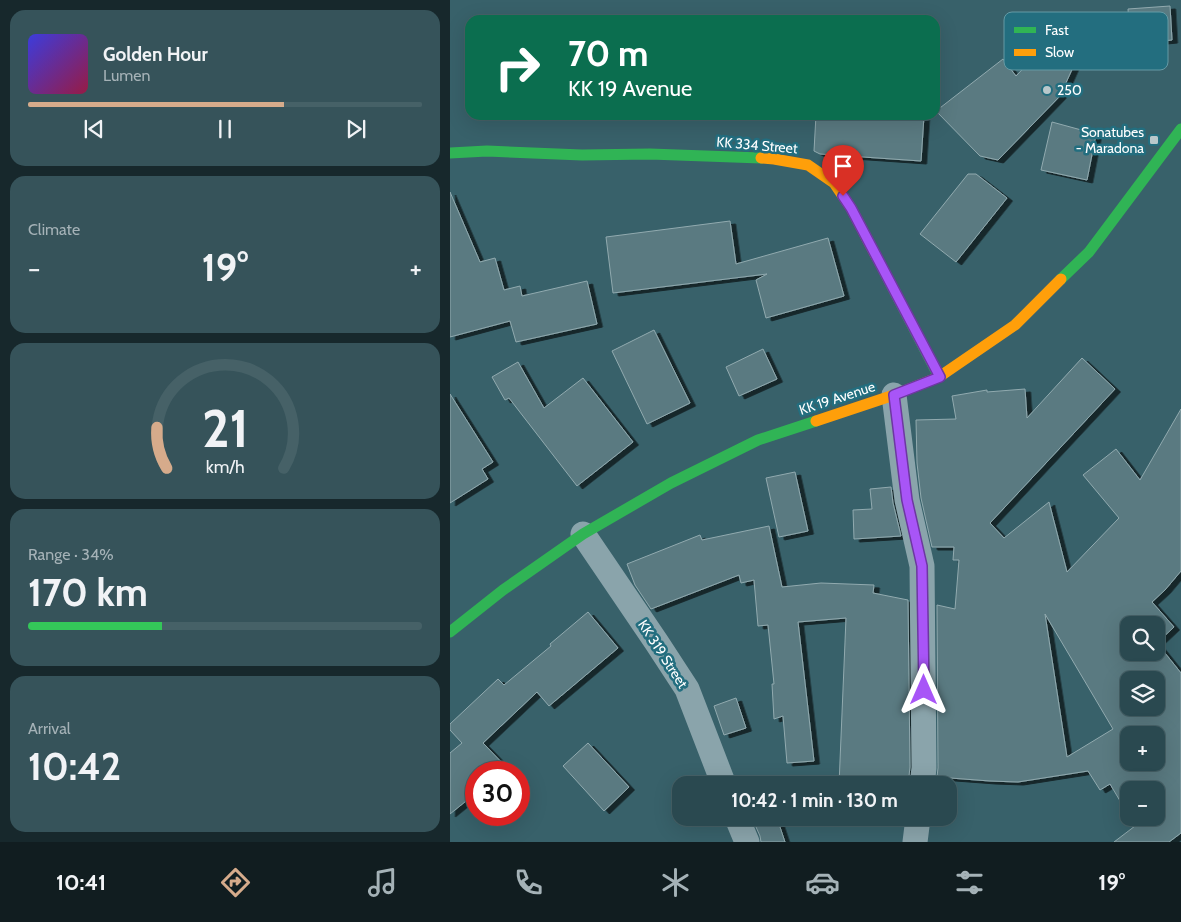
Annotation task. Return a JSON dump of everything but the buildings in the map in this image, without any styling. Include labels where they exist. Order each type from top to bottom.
[{"type":"street","name":"KK 19 Avenue","points":[[450,632],[503,590],[583,534],[671,483],[758,440],[894,395],[940,377],[1015,325],[1089,252],[1181,129]]},
{"type":"street","name":"KK 334 Street","points":[[450,153],[650,154],[774,159],[808,165],[834,183],[851,208],[940,377]]},
{"type":"street","points":[[894,395],[907,500],[922,566],[923,776]]},
{"type":"street","name":"KK 319 Street","points":[[583,534],[687,690],[720,776]]},
{"type":"street","points":[[740,826],[746,842]]},
{"type":"street","points":[[915,842],[917,826]]},
{"type":"traffic: fast","points":[[1061,279],[1089,252],[1181,129]]},
{"type":"traffic: fast","points":[[450,153],[487,151],[582,155],[650,154],[761,158]]},
{"type":"traffic: fast","points":[[876,256],[939,377]]},
{"type":"traffic: fast","points":[[450,632],[503,590],[583,534],[671,483],[758,440],[816,421]]},
{"type":"traffic: slow","points":[[761,158],[808,165],[834,183],[851,208],[876,256]]},
{"type":"traffic: slow","points":[[816,421],[894,395],[939,377],[1015,325],[1061,279]]},
{"type":"place","name":"250","points":[[1047,90]]},
{"type":"place","name":"Sonatubes - Maradona","points":[[1154,140]]},
{"type":"route","points":[[843,196],[940,377],[894,395],[907,500],[922,566],[924,690]]}]
